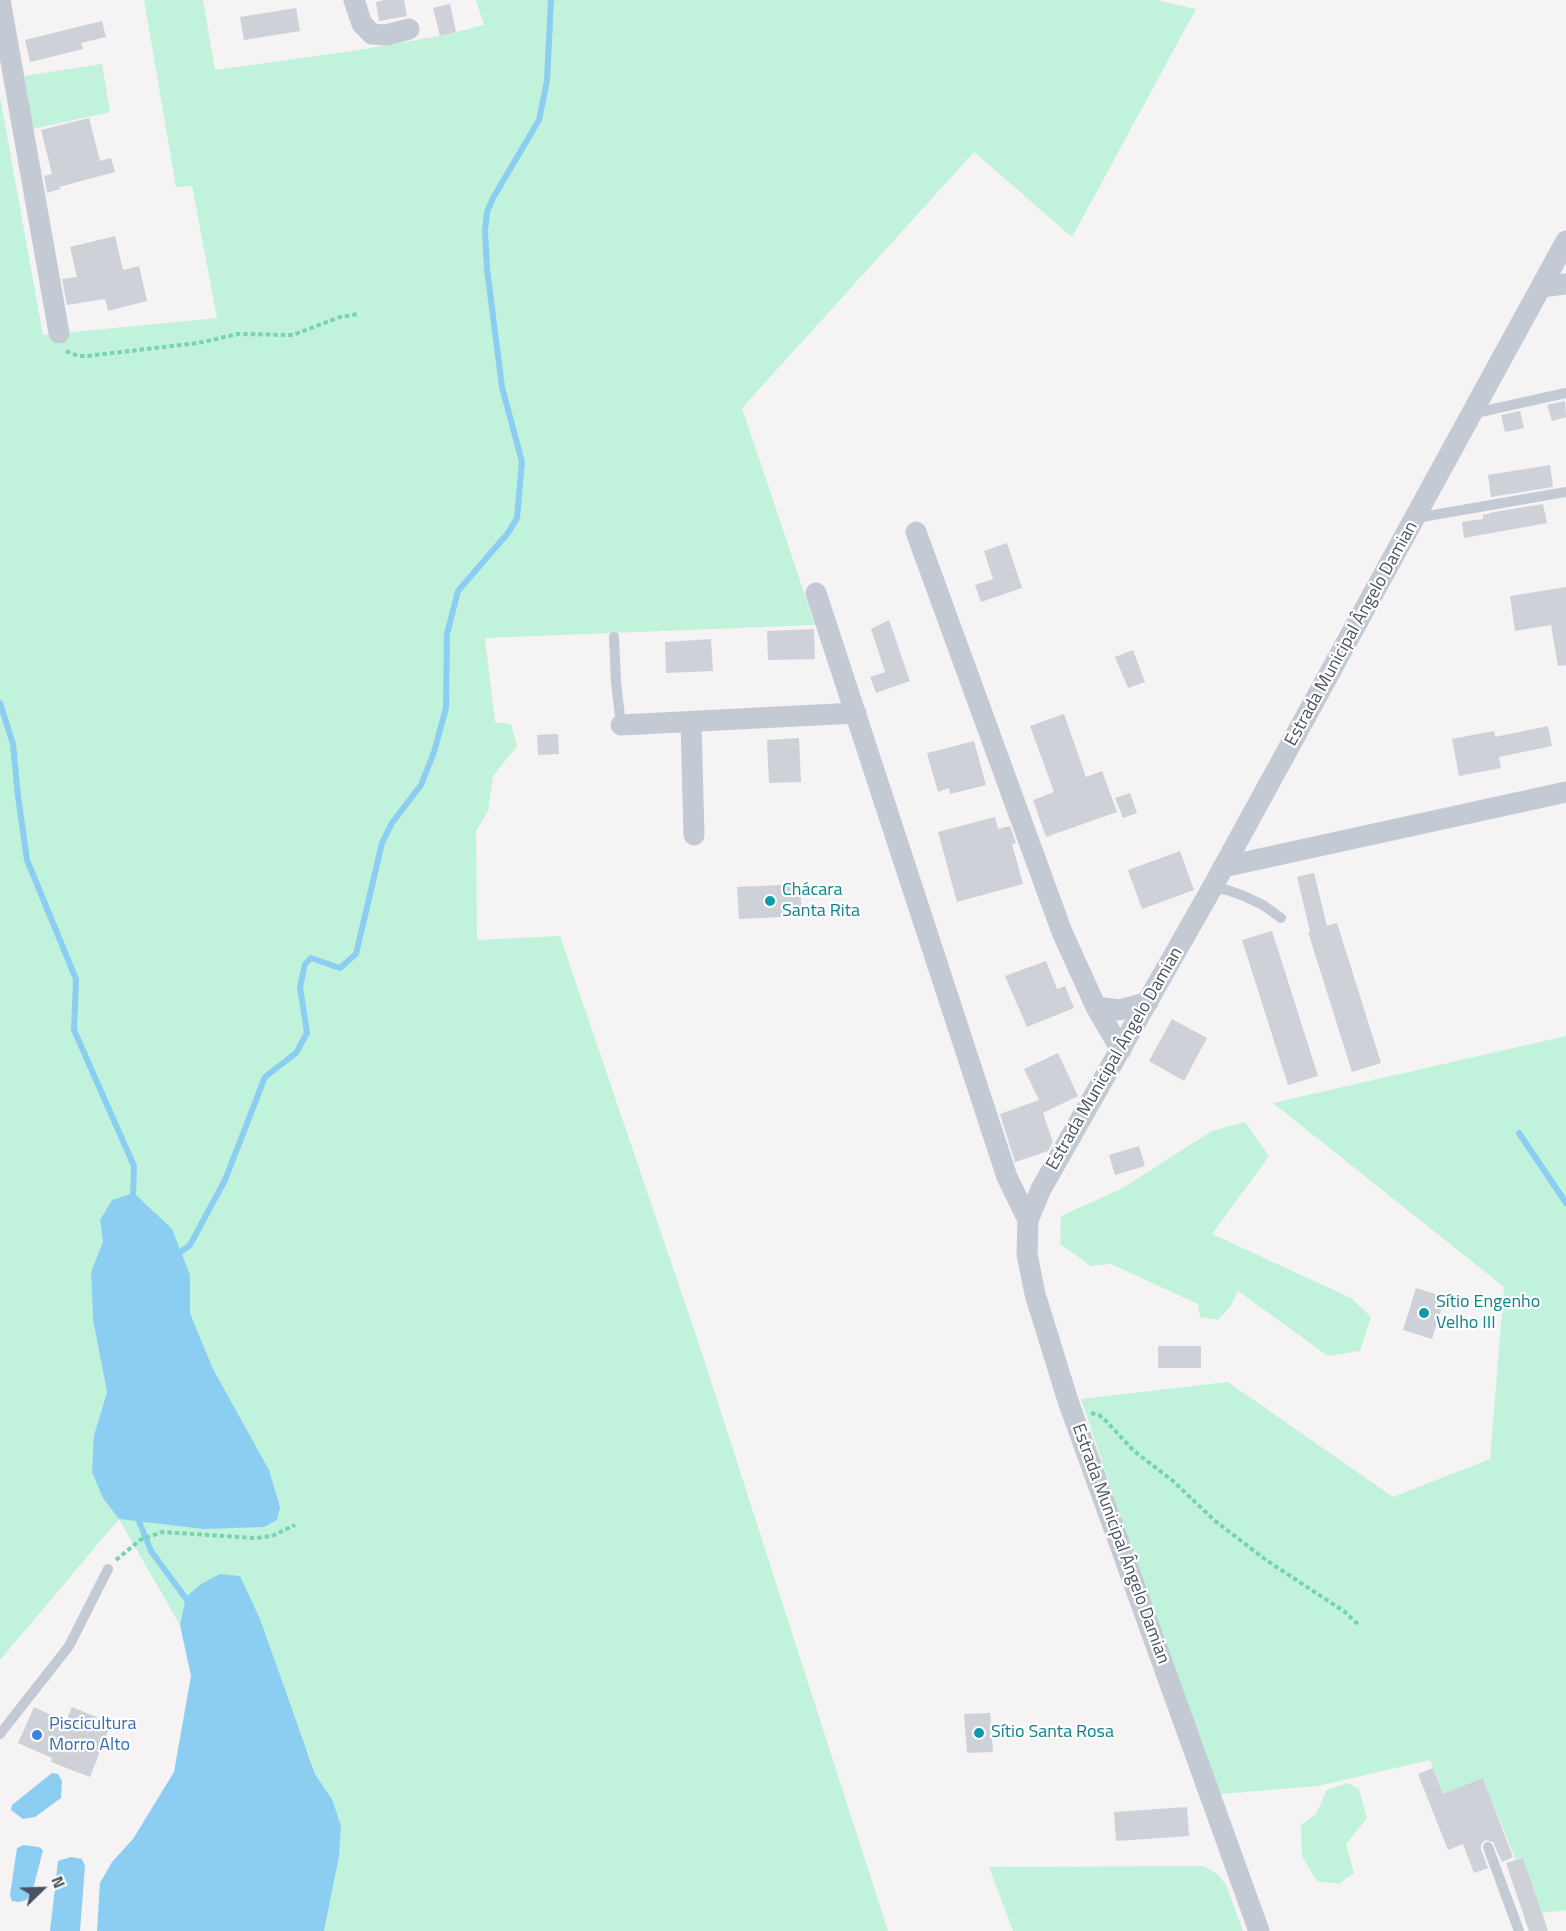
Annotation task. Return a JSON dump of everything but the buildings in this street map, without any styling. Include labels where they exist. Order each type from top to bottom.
[{"type":"street","points":[[0,0],[59,333]]},
{"type":"street","points":[[354,0],[362,24],[372,34],[386,35],[410,29]]},
{"type":"street","name":"Estrada Municipal Ângelo Damian","points":[[1259,1931],[1074,1416],[1035,1294],[1027,1254],[1028,1220],[1041,1189],[1212,888],[1566,242]]},
{"type":"street","points":[[1541,287],[1566,284]]},
{"type":"street","points":[[916,532],[1062,932],[1096,1007],[1121,1050]]},
{"type":"street","points":[[816,593],[1007,1176],[1028,1220]]},
{"type":"street","points":[[621,725],[856,713]]},
{"type":"street","points":[[691,723],[694,835]]},
{"type":"street","points":[[1222,867],[1566,792]]},
{"type":"street","points":[[1096,1007],[1119,1010],[1148,1002]]},
{"type":"lane","points":[[1471,414],[1566,393]]},
{"type":"lane","points":[[1416,519],[1566,492]]},
{"type":"lane","points":[[614,637],[621,725]]},
{"type":"lane","points":[[1212,888],[1244,896],[1263,905],[1281,918]]},
{"type":"lane","points":[[0,1734],[69,1646],[108,1569]]},
{"type":"lane","points":[[1488,1847],[1519,1931]]},
{"type":"path","points":[[59,333],[67,353],[87,356],[198,343],[238,334],[293,335],[340,317],[358,314]]},
{"type":"path","points":[[1074,1416],[1089,1413],[1099,1415],[1134,1451],[1173,1481],[1214,1520],[1266,1560],[1345,1612],[1360,1626]]},
{"type":"path","points":[[108,1569],[140,1540],[152,1534],[162,1532],[254,1538],[272,1536],[295,1525]]},
{"type":"green space","points":[[144,0],[203,0],[215,70],[352,51],[440,36],[484,25],[476,0],[1156,0],[1196,9],[1072,237],[974,152],[742,408],[815,625],[485,638],[495,722],[511,724],[517,746],[493,776],[488,811],[476,831],[477,940],[560,936],[700,1347],[888,1931],[324,1931],[339,1857],[332,1799],[315,1774],[308,1752],[186,1598],[180,1625],[119,1519],[0,1660],[0,97],[43,335],[217,318],[192,186],[176,187]],"holes":[[[112,1200],[180,1253],[190,1275],[190,1313],[213,1369],[139,1521],[119,1519],[94,1435],[107,1392],[93,1320],[91,1272],[103,1242],[100,1220]]]},
{"type":"green space","points":[[102,64],[110,112],[33,129],[24,76]]},
{"type":"green space","points":[[1566,1036],[1566,1910],[1542,1913],[1523,1858],[1516,1860],[1483,1779],[1443,1794],[1430,1760],[1318,1786],[1220,1794],[1149,1601],[1081,1399],[1228,1382],[1393,1497],[1490,1459],[1504,1287],[1273,1103]]},
{"type":"green space","points":[[1245,1122],[1269,1156],[1212,1234],[1351,1298],[1371,1317],[1360,1351],[1328,1356],[1238,1291],[1230,1307],[1218,1320],[1200,1317],[1198,1304],[1111,1264],[1091,1266],[1060,1244],[1061,1216],[1121,1189],[1212,1131]]},
{"type":"green space","points":[[1348,1783],[1359,1789],[1367,1818],[1346,1844],[1354,1873],[1339,1884],[1317,1881],[1302,1856],[1301,1825],[1316,1814],[1327,1790]]},
{"type":"green space","points":[[1204,1866],[1217,1874],[1226,1885],[1243,1931],[1013,1931],[989,1867]]},
{"type":"water","points":[[134,1193],[172,1229],[190,1275],[190,1313],[213,1369],[269,1470],[280,1507],[277,1520],[264,1527],[204,1529],[119,1519],[103,1498],[92,1472],[94,1435],[107,1392],[93,1320],[91,1272],[103,1242],[100,1220],[112,1200]]},
{"type":"water","points":[[220,1574],[240,1576],[260,1619],[315,1774],[332,1799],[341,1826],[339,1857],[324,1931],[97,1931],[100,1883],[112,1862],[133,1839],[174,1772],[191,1676],[180,1625],[186,1597],[201,1584]]},
{"type":"water","points":[[52,1773],[58,1774],[62,1781],[61,1798],[35,1817],[23,1819],[11,1810],[12,1805]]},
{"type":"water","points":[[23,1845],[39,1847],[43,1850],[32,1893],[26,1900],[19,1902],[12,1901],[10,1895],[17,1848]]},
{"type":"water","points":[[71,1857],[82,1859],[85,1866],[80,1931],[50,1931],[58,1861]]},
{"type":"waterway","points":[[175,1256],[190,1245],[225,1180],[265,1077],[296,1053],[307,1033],[300,987],[305,964],[311,958],[340,968],[356,954],[382,843],[392,823],[421,785],[434,752],[446,708],[447,634],[458,591],[508,533],[517,518],[522,462],[502,387],[487,269],[485,231],[487,212],[493,198],[539,120],[547,81],[551,0]]},
{"type":"waterway","points":[[0,703],[13,744],[27,860],[76,979],[74,1030],[134,1166],[133,1199]]},
{"type":"waterway","points":[[1519,1133],[1566,1203]]},
{"type":"waterway","points":[[139,1516],[151,1551],[190,1604]]},
{"type":"place","name":"Chácara Santa Rita","points":[[770,901]]},
{"type":"place","name":"Sítio Engenho Velho III","points":[[1424,1313]]},
{"type":"place","name":"Sítio Santa Rosa","points":[[979,1733]]},
{"type":"place","name":"Piscicultura Morro Alto","points":[[37,1735]]}]
